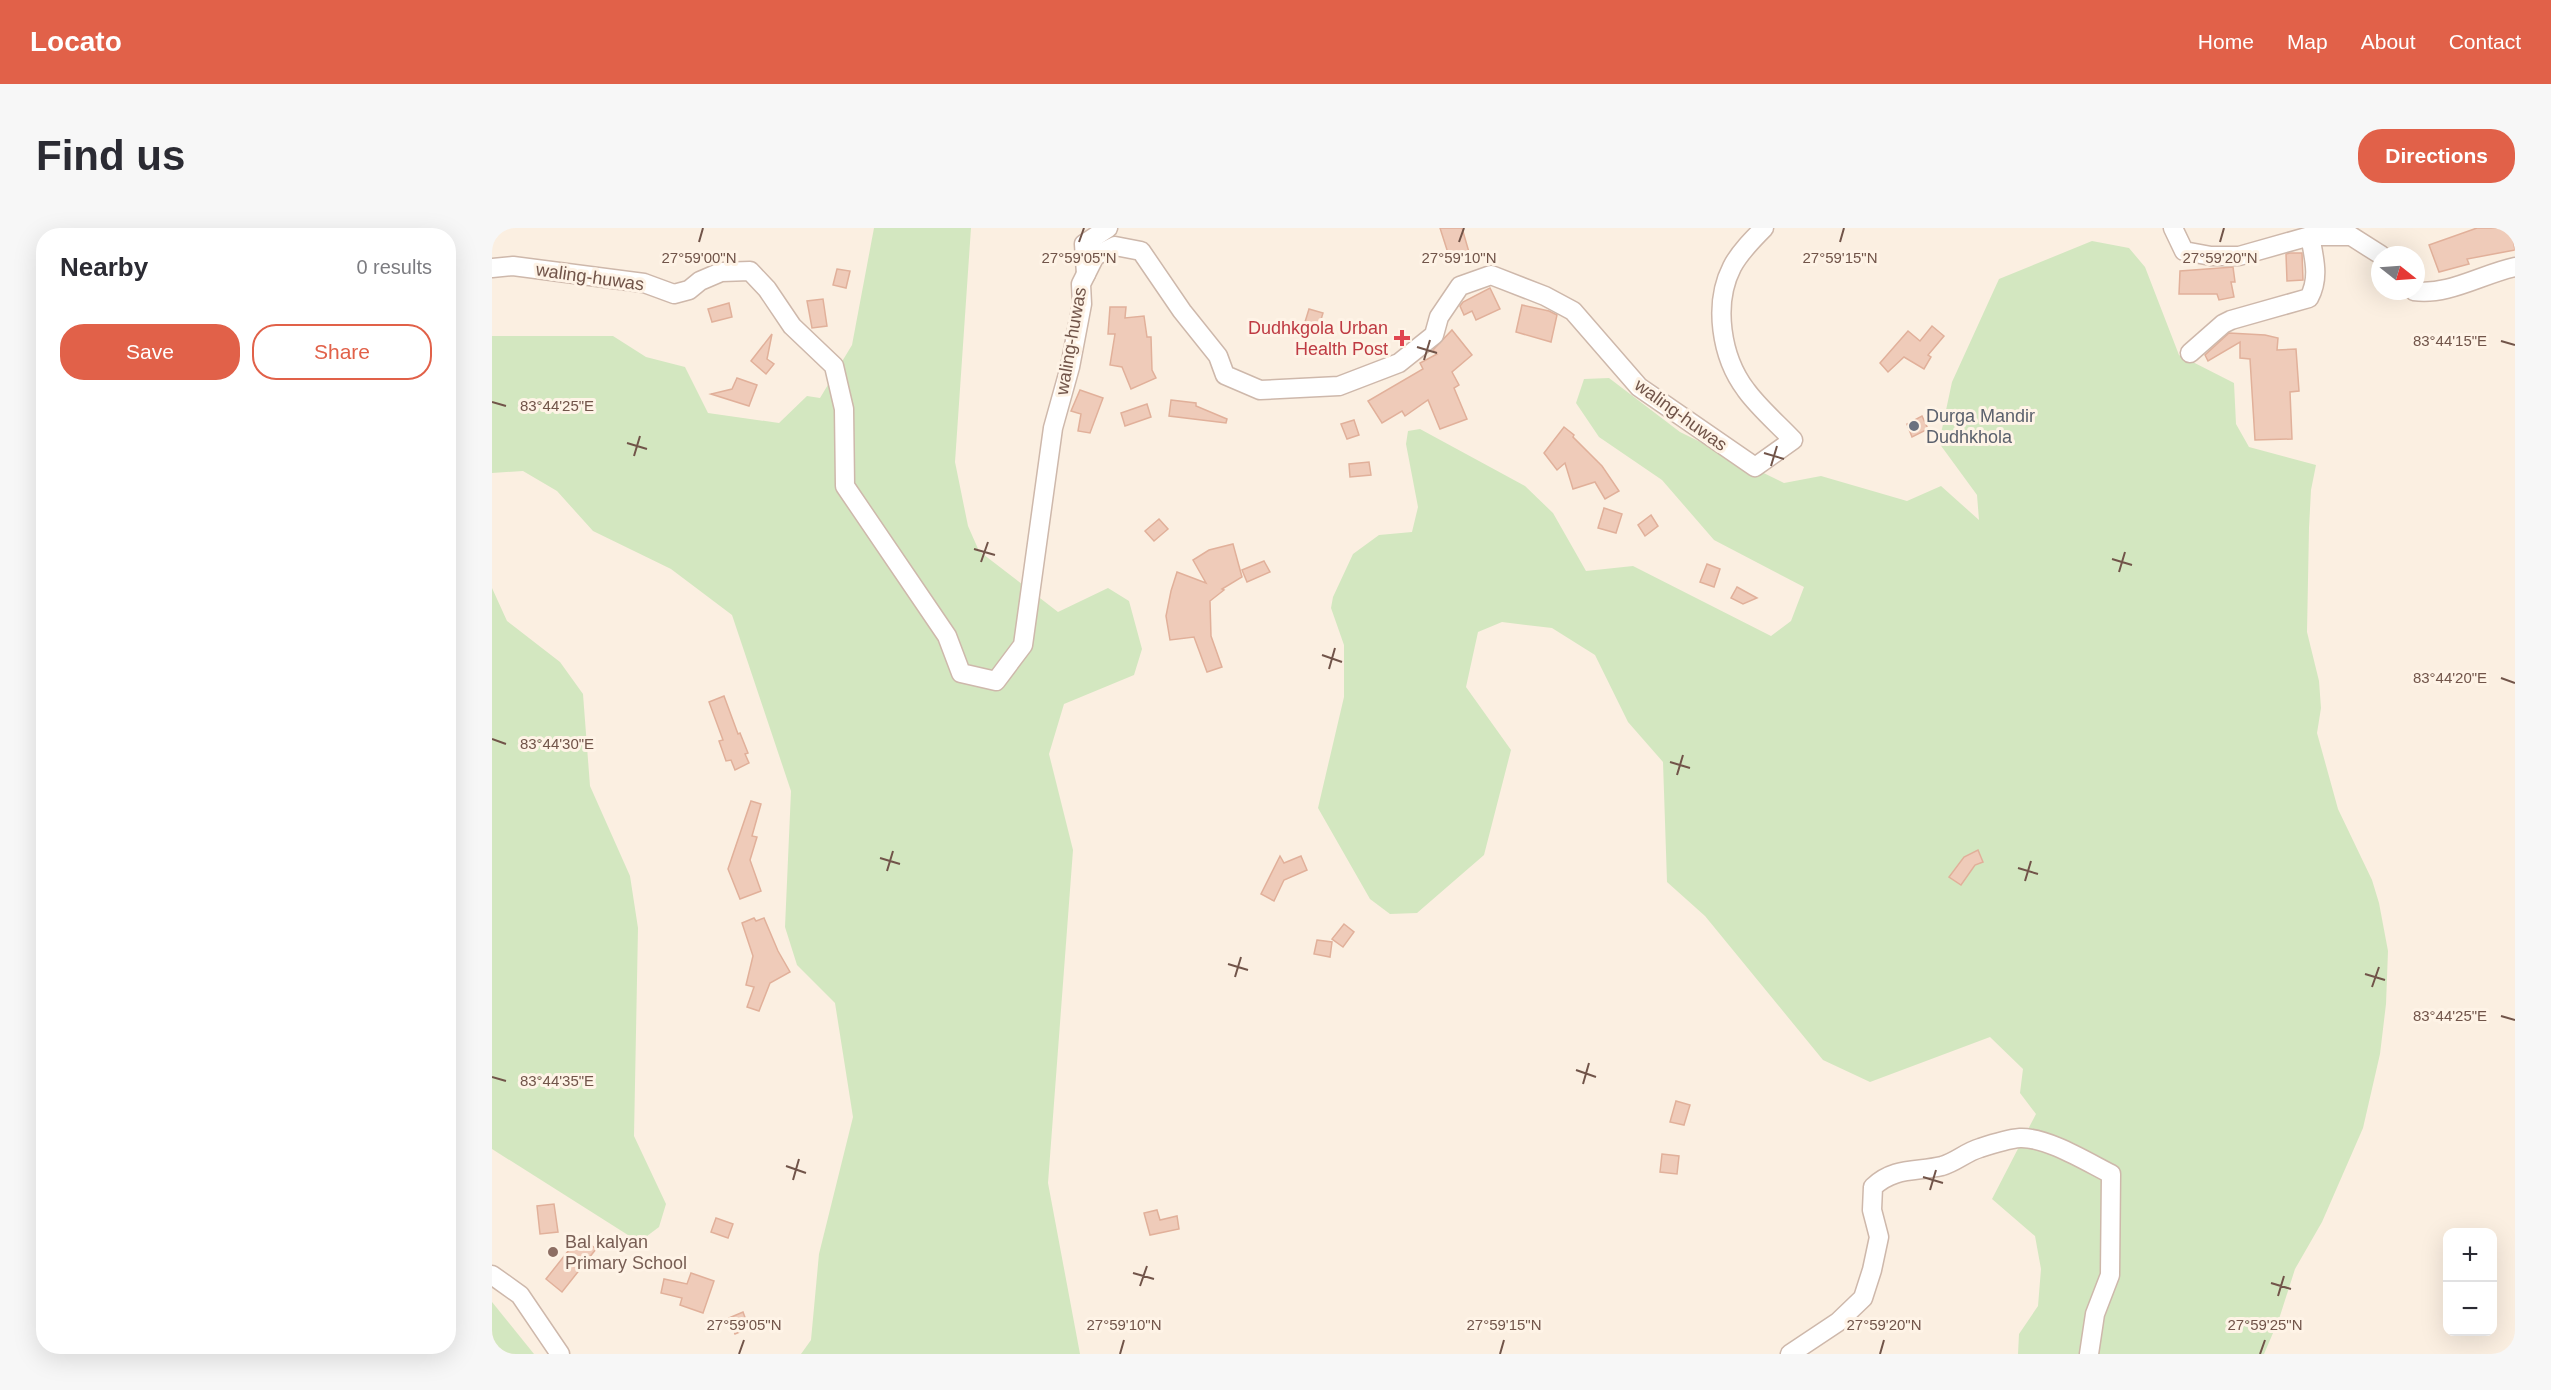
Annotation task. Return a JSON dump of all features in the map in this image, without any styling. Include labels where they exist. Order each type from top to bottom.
[{"type":"street","points":[[1086,274],[1084,244],[1108,228]]},
{"type":"street","name":"waling-huwas","points":[[492,268],[513,266],[644,283],[674,294],[689,290],[700,281],[721,272],[750,271],[767,289],[792,326],[834,366],[844,409],[845,486],[947,636],[961,673],[996,681],[1023,645],[1053,428],[1070,367],[1082,304],[1081,284],[1095,256],[1115,246],[1141,251],[1182,311],[1218,356],[1225,375],[1260,390],[1277,391],[1339,386],[1399,363],[1434,335],[1439,317],[1460,286],[1491,275],[1545,296],[1573,311],[1639,387],[1755,467],[1793,440],[1745,389],[1733,368],[1725,344],[1721,320],[1724,287],[1732,266],[1764,228]]},
{"type":"street","points":[[2173,228],[2184,251],[2211,256],[2239,256],[2310,236],[2351,236],[2371,249]]},
{"type":"street","points":[[2190,353],[2223,324],[2231,320],[2309,298],[2314,288],[2316,271],[2310,236]]},
{"type":"street","points":[[2425,290],[2477,280],[2498,270],[2515,267]]},
{"type":"street","points":[[1790,1354],[1838,1322],[1863,1298],[1879,1237],[1872,1210],[1873,1187],[1882,1178],[1897,1172],[1928,1169],[1952,1163],[1977,1148],[2022,1138],[2057,1146],[2111,1174],[2110,1275],[2096,1314],[2089,1354]]},
{"type":"street","points":[[492,1275],[520,1295],[560,1354]]},
{"type":"green space","points":[[874,228],[971,228],[955,462],[968,526],[979,551],[1058,612],[1108,588],[1129,601],[1142,649],[1134,675],[1064,704],[1049,754],[1073,850],[1048,1183],[1080,1354],[801,1354],[811,1340],[819,1254],[853,1117],[835,1003],[797,965],[785,927],[791,791],[732,615],[671,569],[593,531],[557,491],[523,471],[492,473],[492,336],[613,336],[646,357],[685,367],[708,413],[779,423],[807,396],[820,398],[852,345]]},
{"type":"green space","points":[[2092,241],[2129,248],[2145,267],[2179,355],[2234,383],[2236,424],[2249,447],[2316,465],[2311,490],[2307,632],[2319,681],[2321,708],[2317,733],[2338,809],[2372,880],[2379,903],[2388,951],[2386,1004],[2380,1054],[2363,1128],[2322,1222],[2295,1269],[2279,1319],[2264,1354],[2018,1354],[2019,1334],[2038,1306],[2041,1269],[2035,1236],[1992,1199],[2036,1114],[2020,1093],[2023,1069],[1990,1037],[1870,1082],[1823,1060],[1705,916],[1667,882],[1663,762],[1628,722],[1595,655],[1552,628],[1502,622],[1478,632],[1466,687],[1511,750],[1484,855],[1417,913],[1390,914],[1370,899],[1318,808],[1344,697],[1344,645],[1331,608],[1333,597],[1353,554],[1379,535],[1412,532],[1418,507],[1406,444],[1408,431],[1420,429],[1525,486],[1553,513],[1586,571],[1633,566],[1771,636],[1791,621],[1804,587],[1714,540],[1662,480],[1599,437],[1576,403],[1584,379],[1609,378],[1680,432],[1784,483],[1821,476],[1907,501],[1941,486],[1979,520],[1977,495],[1939,443],[1952,382],[1999,279]]},
{"type":"green space","points":[[492,588],[507,621],[560,662],[583,694],[590,786],[630,876],[638,928],[634,1136],[666,1204],[659,1227],[639,1242],[492,1149]]},
{"type":"green space","points":[[492,1302],[534,1354],[492,1354]]},
{"type":"building","points":[[1440,228],[1462,228],[1471,259],[1455,264],[1452,251],[1448,253]]},
{"type":"building","points":[[2477,228],[2511,228],[2515,250],[2467,259],[2469,264],[2439,272],[2429,245]]},
{"type":"building","points":[[2302,253],[2303,280],[2287,281],[2286,254]]},
{"type":"building","points":[[2233,267],[2235,282],[2231,282],[2234,297],[2219,300],[2217,294],[2179,294],[2180,271]]},
{"type":"building","points":[[837,269],[850,271],[846,288],[833,285]]},
{"type":"building","points":[[1490,288],[1500,309],[1476,320],[1472,311],[1464,315],[1460,306],[1463,302]]},
{"type":"building","points":[[823,299],[827,326],[812,328],[807,301]]},
{"type":"building","points":[[729,303],[732,317],[712,322],[708,309]]},
{"type":"building","points":[[1522,305],[1557,315],[1551,342],[1516,332]]},
{"type":"building","points":[[1110,307],[1126,307],[1125,318],[1144,316],[1147,337],[1151,337],[1152,370],[1156,378],[1131,389],[1122,367],[1110,365],[1115,334],[1108,334]]},
{"type":"building","points":[[1309,309],[1323,313],[1319,326],[1305,322]]},
{"type":"building","points":[[1932,326],[1944,336],[1928,355],[1931,357],[1924,369],[1904,357],[1888,372],[1880,363],[1908,331],[1920,341]]},
{"type":"building","points":[[1452,330],[1472,355],[1452,372],[1459,385],[1454,388],[1467,419],[1440,429],[1428,400],[1405,416],[1402,411],[1382,423],[1368,401],[1423,369],[1420,363],[1437,354],[1433,350]]},
{"type":"building","points":[[2229,333],[2278,338],[2277,350],[2296,349],[2299,391],[2290,392],[2292,439],[2255,440],[2250,359],[2240,358],[2240,342],[2208,361],[2205,355]]},
{"type":"building","points":[[772,334],[767,359],[774,364],[766,374],[751,361]]},
{"type":"building","points":[[737,378],[757,385],[749,406],[711,394],[732,389]]},
{"type":"building","points":[[1080,390],[1103,398],[1090,433],[1078,431],[1081,414],[1071,411]]},
{"type":"building","points":[[1171,400],[1196,403],[1196,406],[1227,419],[1226,423],[1169,416]]},
{"type":"building","points":[[1147,404],[1151,417],[1125,426],[1121,413]]},
{"type":"building","points":[[1922,416],[1928,429],[1912,437],[1907,424]]},
{"type":"building","points":[[1354,420],[1359,435],[1347,439],[1341,424]]},
{"type":"building","points":[[1564,427],[1602,466],[1619,491],[1605,499],[1595,482],[1573,489],[1565,463],[1557,470],[1544,453]]},
{"type":"building","points":[[1369,462],[1371,475],[1350,477],[1349,464]]},
{"type":"building","points":[[1604,508],[1622,514],[1616,533],[1598,528]]},
{"type":"building","points":[[1651,515],[1658,526],[1645,536],[1638,525]]},
{"type":"building","points":[[1159,519],[1168,529],[1154,541],[1145,531]]},
{"type":"building","points":[[1233,544],[1242,577],[1222,589],[1224,590],[1210,601],[1211,636],[1222,667],[1207,672],[1194,637],[1170,640],[1166,616],[1171,591],[1177,572],[1206,583],[1193,560],[1209,550]]},
{"type":"building","points":[[1264,561],[1270,572],[1247,582],[1242,570]]},
{"type":"building","points":[[1707,564],[1720,569],[1714,587],[1700,582]]},
{"type":"building","points":[[1737,587],[1757,598],[1743,604],[1731,598]]},
{"type":"building","points":[[724,696],[738,734],[740,733],[748,753],[745,754],[749,763],[735,770],[731,760],[726,761],[719,741],[723,740],[709,702]]},
{"type":"building","points":[[751,801],[761,804],[752,836],[757,837],[750,860],[761,891],[740,899],[728,869]]},
{"type":"building","points":[[1978,850],[1983,862],[1975,865],[1961,885],[1949,877],[1964,857]]},
{"type":"building","points":[[1280,856],[1284,863],[1301,856],[1307,870],[1284,880],[1274,901],[1261,894]]},
{"type":"building","points":[[754,918],[756,921],[764,918],[790,972],[770,983],[759,1011],[747,1007],[754,987],[746,985],[753,956],[742,923]]},
{"type":"building","points":[[1344,924],[1354,932],[1343,947],[1332,939]]},
{"type":"building","points":[[1317,940],[1332,942],[1330,957],[1314,954]]},
{"type":"building","points":[[1676,1101],[1690,1105],[1684,1125],[1670,1122]]},
{"type":"building","points":[[1662,1154],[1679,1156],[1677,1174],[1660,1172]]},
{"type":"building","points":[[554,1204],[558,1232],[540,1234],[537,1206]]},
{"type":"building","points":[[1157,1210],[1160,1220],[1177,1216],[1179,1229],[1150,1235],[1144,1213]]},
{"type":"building","points":[[716,1218],[733,1224],[728,1238],[711,1232]]},
{"type":"building","points":[[580,1236],[596,1249],[562,1292],[546,1279]]},
{"type":"building","points":[[691,1273],[714,1281],[703,1313],[680,1305],[682,1298],[661,1293],[664,1279],[687,1284]]},
{"type":"building","points":[[743,1312],[749,1328],[735,1334],[729,1318]]},
{"type":"place","name":"Dudhkgola Urban Health Post","points":[[1402,338]]},
{"type":"place","name":"Durga Mandir Dudhkhola","points":[[1914,426]]},
{"type":"place","name":"Bal kalyan Primary School","points":[[553,1252]]}]
